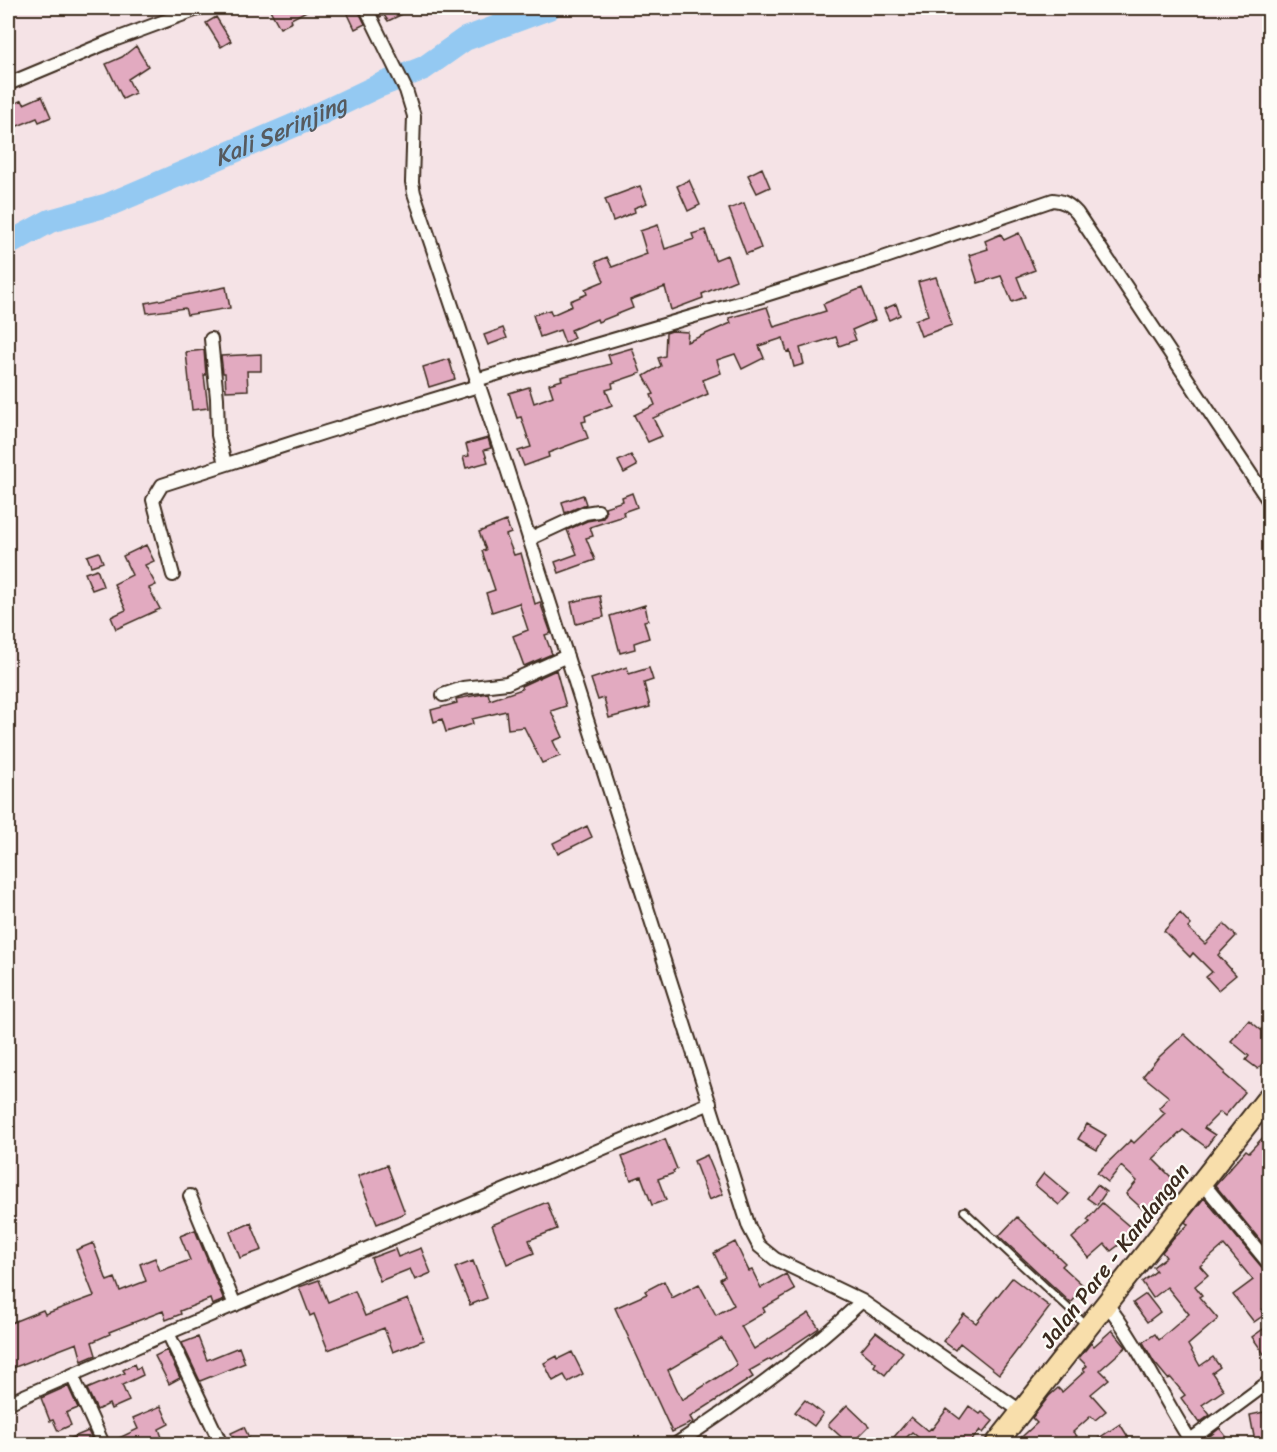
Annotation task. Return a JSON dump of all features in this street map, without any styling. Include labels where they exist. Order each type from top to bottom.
[{"type":"main road","name":"Jalan Pare - Kandangan","points":[[996,1444],[1269,1095]]},
{"type":"street","points":[[8,84],[111,41],[200,8]]},
{"type":"street","points":[[366,8],[406,90],[414,116],[412,182],[414,193],[530,539],[749,1227],[759,1246],[775,1259],[862,1301],[1022,1412]]},
{"type":"street","points":[[173,575],[153,501],[162,485],[477,383],[862,265],[1053,200],[1063,201],[1077,213],[1269,503]]},
{"type":"street","points":[[211,339],[218,435],[225,464]]},
{"type":"street","points":[[530,539],[585,513],[598,511]]},
{"type":"street","points":[[443,695],[463,688],[507,683],[567,656]]},
{"type":"street","points":[[8,1403],[710,1103]]},
{"type":"street","points":[[1201,1181],[1269,1264]]},
{"type":"street","points":[[190,1197],[235,1305]]},
{"type":"street","points":[[676,1444],[756,1390],[862,1301]]},
{"type":"street","points":[[1106,1303],[1125,1328],[1188,1442],[1269,1381]]},
{"type":"street","points":[[168,1333],[221,1444]]},
{"type":"street","points":[[72,1375],[103,1444]]},
{"type":"lane","points":[[964,1211],[1088,1326]]},
{"type":"building","points":[[269,8],[312,8],[291,19],[292,22],[280,28]]},
{"type":"building","points":[[357,8],[365,24],[355,29],[347,12]]},
{"type":"building","points":[[375,8],[415,8],[388,21],[384,15],[380,17]]},
{"type":"building","points":[[216,17],[231,41],[221,47],[206,23]]},
{"type":"building","points":[[136,46],[148,66],[128,79],[135,93],[123,99],[106,64],[122,57]]},
{"type":"building","points":[[42,96],[51,117],[39,122],[37,118],[8,130],[8,107],[22,100],[24,104]]},
{"type":"building","points":[[762,168],[770,187],[757,193],[748,175]]},
{"type":"building","points":[[689,180],[700,205],[688,211],[677,186]]},
{"type":"building","points":[[640,186],[647,203],[634,208],[635,212],[613,221],[605,199]]},
{"type":"building","points":[[744,203],[761,248],[746,254],[729,209]]},
{"type":"building","points":[[658,225],[665,249],[694,239],[692,234],[705,230],[715,260],[727,255],[736,280],[702,294],[703,298],[671,310],[665,287],[630,300],[633,308],[571,330],[574,338],[565,343],[560,330],[540,337],[533,315],[550,310],[552,315],[572,306],[570,301],[587,294],[585,289],[604,281],[596,262],[607,257],[612,267],[647,254],[640,231]]},
{"type":"building","points":[[1019,233],[1035,270],[1017,277],[1025,297],[1012,302],[1001,276],[978,283],[969,255],[988,249],[985,241],[1001,234],[1004,240]]},
{"type":"building","points":[[936,277],[952,325],[921,336],[915,320],[928,315],[918,282]]},
{"type":"building","points":[[226,287],[230,308],[187,315],[185,308],[147,313],[145,303]]},
{"type":"building","points":[[862,288],[875,320],[852,330],[856,340],[839,346],[836,337],[800,348],[804,364],[794,367],[790,351],[787,352],[783,338],[759,346],[764,358],[742,369],[735,354],[717,360],[721,373],[703,380],[708,394],[653,418],[662,436],[648,442],[634,415],[655,405],[651,395],[654,394],[644,376],[661,366],[658,358],[665,356],[666,333],[688,332],[687,342],[731,323],[729,318],[767,307],[774,327],[826,311],[823,304]]},
{"type":"building","points":[[896,304],[900,315],[889,320],[884,309]]},
{"type":"building","points":[[503,328],[507,338],[488,345],[484,335]]},
{"type":"building","points":[[632,348],[641,373],[612,383],[613,388],[606,390],[612,405],[585,416],[586,421],[582,422],[588,438],[548,453],[549,457],[524,466],[518,451],[531,447],[521,417],[517,418],[509,393],[529,387],[534,403],[553,396],[549,384],[562,380],[561,377],[611,364],[608,355]]},
{"type":"building","points":[[204,350],[208,408],[192,410],[186,352]]},
{"type":"building","points":[[261,354],[261,371],[247,371],[248,390],[226,391],[221,356]]},
{"type":"building","points":[[449,359],[455,379],[429,387],[423,367]]},
{"type":"building","points":[[488,438],[491,448],[484,450],[488,462],[466,468],[463,457],[469,456],[466,444]]},
{"type":"building","points":[[631,455],[637,466],[624,473],[618,461]]},
{"type":"building","points":[[632,493],[637,507],[623,512],[624,516],[590,527],[593,536],[586,538],[595,560],[559,573],[555,562],[577,554],[567,530],[587,521],[603,518],[606,513],[605,507],[623,501],[622,497]]},
{"type":"building","points":[[583,495],[586,504],[565,513],[562,502]]},
{"type":"building","points":[[506,521],[511,533],[506,535],[514,555],[521,553],[535,604],[540,602],[551,633],[545,635],[552,654],[524,666],[513,636],[528,630],[519,603],[492,612],[486,593],[495,590],[482,551],[486,550],[479,532]]},
{"type":"building","points":[[146,545],[154,561],[145,565],[156,585],[149,588],[160,609],[116,629],[111,617],[126,610],[114,584],[132,575],[123,556]]},
{"type":"building","points":[[99,552],[103,562],[91,566],[87,556]]},
{"type":"building","points":[[97,569],[103,586],[92,590],[85,573]]},
{"type":"building","points":[[600,596],[604,617],[576,624],[571,602]]},
{"type":"building","points":[[645,605],[648,620],[644,621],[649,638],[634,643],[635,649],[620,653],[610,616]]},
{"type":"building","points":[[627,667],[629,674],[649,668],[653,680],[644,683],[650,707],[609,718],[604,698],[598,700],[591,679]]},
{"type":"building","points":[[556,670],[566,706],[551,711],[563,737],[553,741],[560,756],[542,763],[524,727],[508,729],[506,711],[472,719],[473,724],[446,732],[442,719],[434,722],[431,710],[457,703],[456,699],[488,693],[490,700],[522,689],[521,686]]},
{"type":"building","points":[[587,826],[592,837],[558,854],[553,843]]},
{"type":"building","points":[[1180,913],[1191,925],[1188,928],[1205,944],[1224,924],[1236,936],[1218,955],[1236,975],[1218,990],[1206,977],[1212,972],[1193,953],[1190,957],[1164,931]]},
{"type":"building","points":[[1249,1020],[1261,1030],[1269,1021],[1269,1055],[1258,1069],[1246,1060],[1249,1056],[1231,1041]]},
{"type":"building","points":[[1184,1034],[1245,1092],[1225,1116],[1220,1112],[1204,1128],[1215,1135],[1206,1147],[1183,1130],[1153,1159],[1175,1181],[1155,1201],[1158,1203],[1148,1214],[1126,1194],[1137,1181],[1121,1166],[1108,1182],[1097,1173],[1131,1140],[1134,1143],[1165,1113],[1159,1108],[1169,1097],[1143,1076],[1158,1058]]},
{"type":"building","points":[[1087,1124],[1106,1135],[1097,1150],[1078,1139]]},
{"type":"building","points":[[1269,1131],[1269,1240],[1264,1245],[1215,1185],[1246,1150],[1249,1152]]},
{"type":"building","points":[[665,1139],[677,1169],[673,1171],[674,1173],[658,1179],[666,1200],[652,1205],[641,1176],[631,1180],[622,1157]]},
{"type":"building","points":[[707,1155],[723,1194],[709,1200],[694,1161]]},
{"type":"building","points":[[387,1165],[405,1213],[377,1224],[358,1176]]},
{"type":"building","points":[[1044,1173],[1069,1194],[1059,1205],[1035,1185]]},
{"type":"building","points":[[1097,1185],[1106,1192],[1097,1205],[1087,1198]]},
{"type":"building","points":[[1204,1198],[1264,1270],[1269,1273],[1269,1304],[1261,1311],[1264,1315],[1254,1322],[1233,1295],[1253,1280],[1224,1245],[1200,1266],[1208,1275],[1195,1286],[1202,1295],[1199,1297],[1218,1319],[1188,1345],[1200,1366],[1213,1357],[1220,1367],[1212,1373],[1224,1390],[1202,1405],[1210,1415],[1199,1423],[1181,1398],[1185,1395],[1154,1362],[1143,1342],[1155,1334],[1159,1340],[1189,1314],[1167,1287],[1153,1298],[1142,1282],[1156,1271],[1153,1267],[1166,1257],[1162,1252],[1188,1225],[1185,1222]]},
{"type":"building","points":[[547,1202],[557,1229],[529,1240],[534,1253],[507,1264],[492,1225]]},
{"type":"building","points":[[1102,1203],[1136,1232],[1111,1251],[1105,1244],[1089,1258],[1072,1238],[1090,1222],[1087,1220]]},
{"type":"building","points":[[1017,1217],[1065,1263],[1062,1266],[1085,1287],[1071,1303],[999,1236]]},
{"type":"building","points":[[251,1223],[262,1250],[240,1258],[230,1232]]},
{"type":"building","points":[[195,1230],[224,1300],[212,1305],[210,1299],[180,1311],[181,1314],[166,1320],[163,1311],[109,1332],[110,1334],[92,1342],[96,1355],[82,1361],[77,1343],[10,1369],[8,1324],[43,1310],[45,1314],[94,1296],[76,1250],[93,1243],[107,1281],[115,1278],[120,1291],[146,1281],[140,1264],[155,1258],[160,1271],[190,1260],[180,1236]]},
{"type":"building","points":[[735,1242],[749,1271],[752,1270],[761,1288],[786,1274],[795,1290],[763,1308],[765,1312],[741,1326],[754,1349],[809,1313],[819,1328],[771,1360],[749,1371],[753,1377],[690,1417],[693,1422],[672,1432],[615,1308],[647,1294],[645,1291],[664,1281],[672,1298],[699,1284],[716,1315],[734,1305],[720,1279],[725,1276],[714,1253]],"holes":[[[722,1338],[737,1365],[682,1400],[668,1370]]]},
{"type":"building","points":[[421,1248],[431,1273],[415,1280],[410,1269],[380,1281],[371,1258],[395,1249],[398,1257]]},
{"type":"building","points":[[473,1261],[487,1298],[470,1305],[455,1268]]},
{"type":"building","points":[[1012,1278],[1050,1307],[999,1374],[960,1343],[955,1350],[943,1341],[964,1314],[976,1323]]},
{"type":"building","points":[[319,1280],[328,1302],[355,1291],[365,1316],[408,1299],[424,1340],[393,1352],[384,1328],[328,1350],[314,1314],[310,1316],[299,1287]]},
{"type":"building","points":[[1146,1294],[1160,1312],[1147,1322],[1133,1303]]},
{"type":"building","points":[[1266,1327],[1269,1332],[1269,1361],[1252,1337]]},
{"type":"building","points":[[1112,1330],[1126,1347],[1100,1370],[1109,1379],[1091,1394],[1106,1411],[1095,1420],[1091,1416],[1073,1432],[1077,1436],[1068,1444],[1014,1444],[1037,1423],[1032,1418],[1049,1396],[1058,1388],[1062,1392],[1085,1371],[1083,1369],[1087,1366],[1079,1358],[1091,1343],[1094,1346]]},
{"type":"building","points":[[876,1332],[903,1352],[885,1375],[874,1366],[876,1363],[861,1350]]},
{"type":"building","points":[[198,1337],[207,1360],[239,1347],[245,1363],[200,1381],[182,1343]]},
{"type":"building","points":[[167,1350],[180,1378],[169,1384],[155,1356]]},
{"type":"building","points":[[572,1352],[583,1374],[568,1382],[564,1375],[553,1381],[544,1363]]},
{"type":"building","points":[[134,1364],[136,1369],[140,1367],[143,1375],[122,1385],[129,1401],[111,1409],[109,1404],[97,1410],[87,1389],[125,1373],[123,1370]]},
{"type":"building","points":[[68,1386],[78,1408],[66,1413],[71,1425],[58,1431],[53,1420],[50,1421],[41,1398]]},
{"type":"building","points":[[805,1400],[823,1414],[814,1426],[795,1412]]},
{"type":"building","points":[[847,1405],[869,1426],[851,1444],[828,1425]]},
{"type":"building","points":[[161,1406],[169,1424],[159,1429],[163,1440],[152,1444],[145,1444],[143,1440],[133,1444],[111,1444],[138,1429],[133,1418]]},
{"type":"building","points":[[969,1406],[980,1414],[982,1412],[993,1421],[983,1433],[980,1430],[969,1444],[926,1444],[912,1432],[900,1444],[888,1444],[911,1417],[928,1431],[947,1409],[960,1419]]},
{"type":"building","points":[[1269,1411],[1269,1439],[1255,1442],[1250,1415]]},
{"type":"building","points":[[1120,1424],[1130,1440],[1123,1444],[1090,1444]]},
{"type":"building","points":[[244,1427],[252,1444],[237,1444],[231,1433]]},
{"type":"building","points":[[1220,1428],[1232,1444],[1208,1444],[1205,1440]]},
{"type":"building","points":[[88,1431],[94,1444],[57,1444]]},
{"type":"waterway","name":"Kali Serinjing","points":[[8,244],[50,221],[108,205],[309,119],[378,86],[424,68],[465,39],[549,8]]}]
